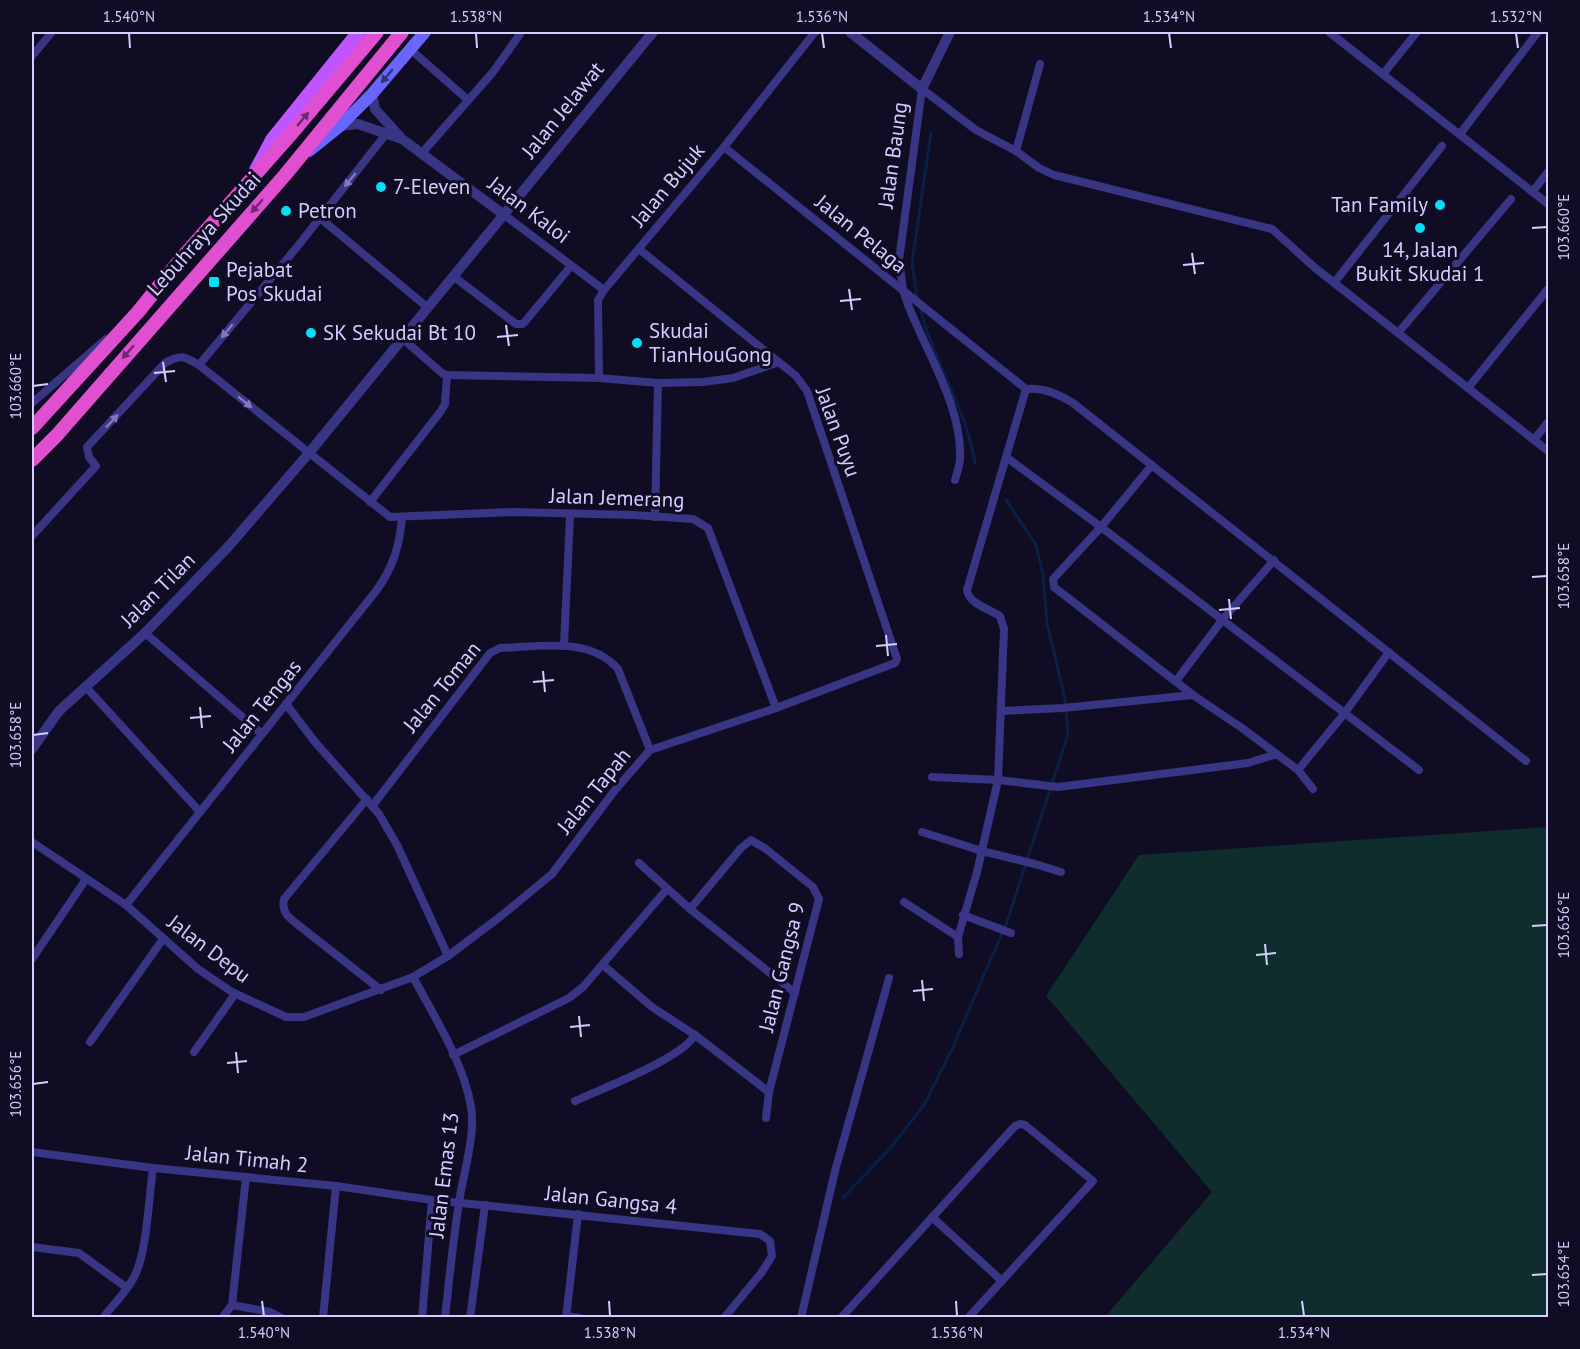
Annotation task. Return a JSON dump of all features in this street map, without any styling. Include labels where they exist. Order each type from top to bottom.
[{"type":"highway","name":"Lebuhraya Skudai","points":[[32,428],[138,312],[180,260],[377,32]]},
{"type":"highway","name":"Lebuhraya Skudai","points":[[32,460],[57,435],[296,162],[402,32]]},
{"type":"main road","points":[[251,179],[272,140],[359,32]]},
{"type":"main road","points":[[296,162],[340,126],[372,94],[425,32]]},
{"type":"street","points":[[32,56],[52,32]]},
{"type":"street","name":"Jalan Jelawat","points":[[402,339],[653,32]]},
{"type":"street","name":"Jalan Bujuk","points":[[603,290],[724,147],[815,32]]},
{"type":"street","points":[[850,32],[976,130],[1016,151],[1039,168],[1054,175],[1272,230],[1334,283],[1548,452]]},
{"type":"street","name":"Jalan Baung","points":[[903,290],[899,260],[922,89],[950,32]]},
{"type":"street","points":[[1329,32],[1548,204]]},
{"type":"street","points":[[1383,74],[1417,32]]},
{"type":"street","points":[[1460,134],[1538,32]]},
{"type":"street","points":[[422,153],[493,72],[520,34]]},
{"type":"street","points":[[410,49],[468,100]]},
{"type":"street","points":[[1016,151],[1040,64]]},
{"type":"street","name":"Jalan Kaloi","points":[[372,94],[375,109],[402,139],[603,290]]},
{"type":"street","name":"Jalan Kaloi","points":[[340,126],[358,124],[402,139]]},
{"type":"street","points":[[199,365],[386,134]]},
{"type":"street","name":"Jalan Pelaga","points":[[724,147],[903,290],[948,399],[959,433],[960,459],[954,480]]},
{"type":"street","points":[[1334,283],[1442,147]]},
{"type":"street","points":[[1533,192],[1548,172]]},
{"type":"street","points":[[1398,333],[1511,199]]},
{"type":"street","points":[[320,218],[427,307]]},
{"type":"street","name":"Jalan Puyu","points":[[639,249],[796,376],[807,391],[897,659]]},
{"type":"street","points":[[453,276],[516,324],[523,324],[571,266]]},
{"type":"street","points":[[1468,388],[1548,289]]},
{"type":"street","points":[[599,378],[598,300],[603,290]]},
{"type":"street","points":[[903,290],[1026,388],[1035,388],[1063,396],[1526,760]]},
{"type":"street","points":[[32,403],[138,312]]},
{"type":"street","points":[[402,339],[447,375],[599,378],[658,383],[703,382],[733,378],[779,362]]},
{"type":"street","name":"Jalan Tilan","points":[[32,749],[59,711],[145,633],[228,547],[309,453],[402,339]]},
{"type":"street","points":[[32,536],[96,466],[89,457],[87,447],[165,363],[175,357],[185,357],[199,365],[370,502],[390,517],[402,518]]},
{"type":"street","points":[[370,502],[441,411],[445,404],[447,375]]},
{"type":"street","points":[[655,517],[658,383]]},
{"type":"street","points":[[959,954],[958,937],[982,851],[998,780],[1004,629],[1000,616],[971,601],[967,590],[1026,388]]},
{"type":"street","points":[[1534,440],[1548,422]]},
{"type":"street","points":[[1006,457],[1223,619],[1419,770]]},
{"type":"street","points":[[1152,465],[1101,527],[1053,579],[1054,588],[1193,695],[1298,770],[1313,789]]},
{"type":"street","name":"Jalan Jemerang","points":[[402,518],[513,512],[570,515],[622,514],[693,519],[708,528],[776,708]]},
{"type":"street","points":[[564,646],[570,515]]},
{"type":"street","name":"Jalan Tengas","points":[[126,905],[389,572],[400,536],[402,518]]},
{"type":"street","points":[[1176,681],[1223,619],[1274,560]]},
{"type":"street","points":[[145,633],[262,734]]},
{"type":"street","name":"Jalan Toman","points":[[381,990],[286,914],[283,903],[291,890],[370,802],[490,653],[500,648],[564,646],[582,648],[610,660],[618,669],[651,750]]},
{"type":"street","points":[[1298,770],[1344,714],[1389,652]]},
{"type":"street","name":"Jalan Tapah","points":[[448,956],[552,874],[615,790],[651,750],[776,708],[890,666],[897,659]]},
{"type":"street","points":[[85,686],[200,812]]},
{"type":"street","points":[[1001,711],[1063,708],[1193,695]]},
{"type":"street","points":[[286,704],[315,742],[370,802],[397,845],[448,956]]},
{"type":"street","points":[[932,777],[998,780],[1058,787],[1248,763],[1277,754]]},
{"type":"street","points":[[922,832],[1061,872]]},
{"type":"street","name":"Jalan Gangsa 9","points":[[690,909],[741,848],[751,840],[802,877],[813,887],[819,899],[769,1092],[766,1118]]},
{"type":"street","name":"Jalan Depu","points":[[32,842],[126,905],[198,969],[235,994],[286,1017],[304,1017],[381,990],[413,977],[448,956]]},
{"type":"street","points":[[639,863],[690,909],[795,993]]},
{"type":"street","points":[[32,959],[86,879]]},
{"type":"street","points":[[453,1056],[569,998],[583,987],[603,965],[667,889]]},
{"type":"street","points":[[904,902],[958,937]]},
{"type":"street","points":[[963,915],[1009,933]]},
{"type":"street","points":[[90,1042],[164,939]]},
{"type":"street","points":[[603,965],[652,1007],[695,1035],[769,1092]]},
{"type":"street","name":"Jalan Emas 13","points":[[413,977],[453,1056],[467,1088],[472,1110],[471,1133],[444,1317]]},
{"type":"street","points":[[801,1317],[835,1171],[889,978]]},
{"type":"street","points":[[194,1052],[235,994]]},
{"type":"street","points":[[575,1101],[675,1054],[690,1043],[695,1035]]},
{"type":"street","points":[[841,1317],[1016,1126],[1025,1125],[1093,1181],[968,1317]]},
{"type":"street","name":"Jalan Timah 2","points":[[32,1152],[153,1168],[336,1186],[459,1203]]},
{"type":"street","points":[[104,1317],[136,1274],[141,1259],[153,1168]]},
{"type":"street","points":[[222,1317],[232,1305],[246,1177]]},
{"type":"street","points":[[323,1317],[336,1186]]},
{"type":"street","points":[[422,1317],[432,1200]]},
{"type":"street","name":"Jalan Gangsa 4","points":[[459,1203],[760,1234],[770,1241],[772,1256],[762,1272],[724,1317]]},
{"type":"street","points":[[470,1317],[484,1205]]},
{"type":"street","points":[[578,1214],[566,1317],[580,1317]]},
{"type":"street","points":[[932,1217],[1002,1281]]},
{"type":"street","points":[[32,1247],[79,1253],[127,1288]]},
{"type":"street","points":[[232,1305],[270,1312],[282,1317]]},
{"type":"green space","points":[[1548,827],[1548,1317],[1105,1317],[1212,1192],[1046,996],[1139,855]]},
{"type":"waterway","points":[[917,298],[912,263],[931,133]]},
{"type":"waterway","points":[[920,307],[964,423],[975,463]]},
{"type":"waterway","points":[[843,1198],[892,1146],[924,1105],[952,1049],[1007,922],[1068,734],[1065,699],[1047,623],[1043,574],[1036,545],[1006,500]]},
{"type":"place","name":"7-Eleven","points":[[381,187]]},
{"type":"place","name":"Tan Family","points":[[1440,205]]},
{"type":"place","name":"Petron","points":[[286,211]]},
{"type":"place","name":"14, Jalan Bukit Skudai 1","points":[[1420,228]]},
{"type":"place","name":"Pejabat Pos Skudai","points":[[214,282]]},
{"type":"place","name":"SK Sekudai Bt 10","points":[[311,333]]},
{"type":"place","name":"Skudai TianHouGong","points":[[637,343]]}]
